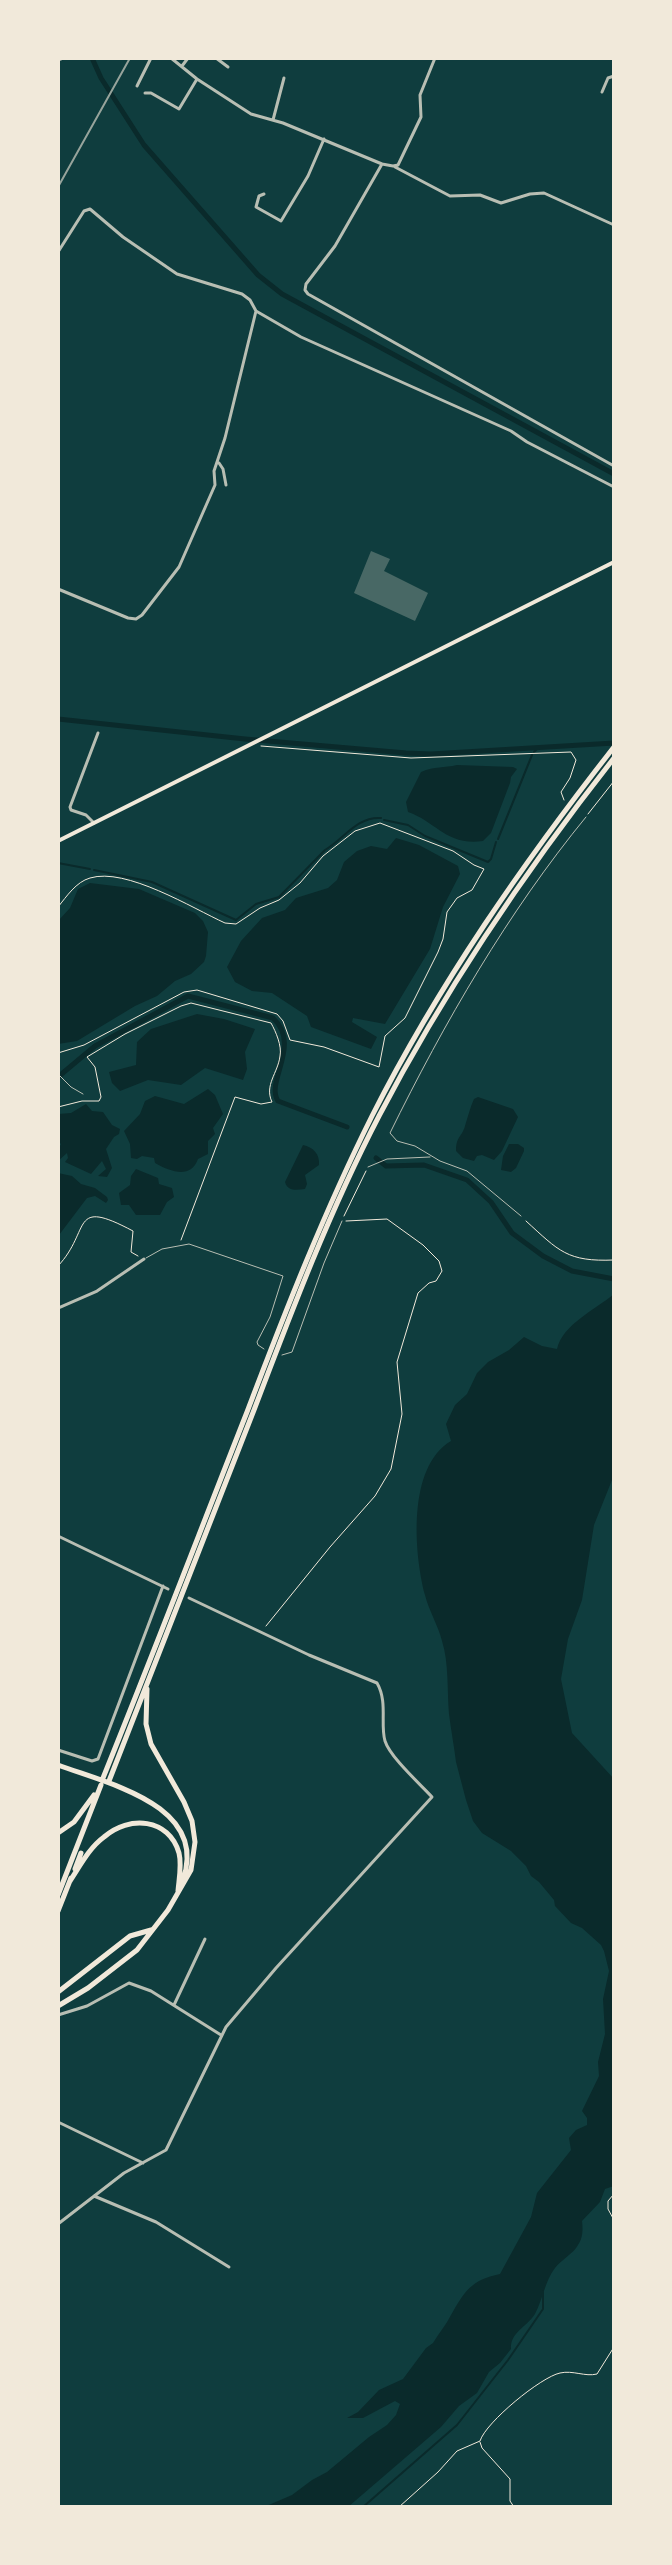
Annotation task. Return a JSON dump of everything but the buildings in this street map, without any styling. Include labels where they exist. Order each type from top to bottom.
[{"type":"highway","points":[[58,1895],[304,1263],[373,1115],[440,995],[498,903],[545,835],[614,747]]},
{"type":"highway","points":[[58,1833],[74,1822],[103,1783],[148,1683],[309,1267],[379,1116],[446,997],[504,905],[551,838],[614,758]]},
{"type":"highway","points":[[58,2006],[88,1988],[137,1950],[191,1870],[194,1832],[184,1802],[160,1762],[148,1734],[148,1683]]},
{"type":"highway","points":[[58,1765],[160,1807],[179,1827],[188,1859],[178,1892]]},
{"type":"highway","points":[[70,1881],[104,1836],[122,1825],[140,1822],[158,1827],[175,1844],[181,1860],[178,1892]]},
{"type":"highway","points":[[58,1911],[81,1853]]},
{"type":"highway","points":[[58,1992],[130,1936],[152,1930]]},
{"type":"main road","points":[[58,841],[614,562]]},
{"type":"street","points":[[137,86],[151,58]]},
{"type":"street","points":[[171,58],[251,114],[393,166],[450,196],[480,195],[501,203],[544,193],[614,225]]},
{"type":"street","points":[[182,66],[188,58]]},
{"type":"street","points":[[216,58],[228,67]]},
{"type":"street","points":[[393,166],[398,165],[421,117],[420,95],[435,58]]},
{"type":"street","points":[[602,92],[608,78],[614,76]]},
{"type":"street","points":[[273,120],[284,78]]},
{"type":"street","points":[[145,93],[151,93],[179,109],[197,79]]},
{"type":"street","points":[[264,194],[259,196],[256,207],[281,221],[308,176],[324,139]]},
{"type":"street","points":[[382,164],[335,246],[306,284],[308,294],[614,466]]},
{"type":"street","points":[[58,252],[84,211],[90,209],[123,237],[177,274],[242,294],[256,311],[339,356],[511,431],[614,487]]},
{"type":"street","points":[[58,589],[130,619],[141,617],[179,567],[213,492],[216,480],[214,471],[256,311]]},
{"type":"street","points":[[218,464],[223,469],[226,485]]},
{"type":"street","points":[[94,823],[70,807],[98,733]]},
{"type":"street","points":[[58,1308],[97,1291],[144,1259]]},
{"type":"street","points":[[58,1536],[168,1589]]},
{"type":"street","points":[[58,1750],[92,1761],[98,1759],[163,1586]]},
{"type":"street","points":[[58,2224],[124,2173],[166,2150],[221,2035],[276,1968],[432,1797],[385,1742],[382,1694],[377,1683],[309,1655],[189,1598]]},
{"type":"street","points":[[174,2005],[205,1939]]},
{"type":"street","points":[[58,2015],[87,2006],[129,1983],[151,1991],[221,2035]]},
{"type":"street","points":[[58,2122],[143,2163]]},
{"type":"street","points":[[94,2196],[156,2222],[229,2267]]},
{"type":"lane","points":[[521,1216],[467,1171],[415,1146],[397,1141],[390,1133],[464,996],[551,860],[586,817]]},
{"type":"lane","points":[[58,1074],[83,1094]]},
{"type":"lane","points":[[368,1167],[387,1159],[433,1157]]},
{"type":"lane","points":[[282,1355],[292,1352],[342,1221]]},
{"type":"lane","points":[[144,1259],[162,1249],[189,1244],[283,1276],[270,1317],[257,1342],[264,1349]]},
{"type":"path","points":[[252,744],[411,758],[571,752],[576,760],[561,792],[565,801]]},
{"type":"path","points":[[582,814],[586,817],[614,781]]},
{"type":"path","points":[[58,907],[71,891],[87,879],[108,877],[155,889],[225,923],[236,924],[279,900],[300,883],[323,856],[355,831],[380,823],[453,851],[484,869],[472,890],[457,898],[447,912],[438,952],[405,1018],[385,1036],[379,1067],[324,1047],[290,1040],[277,1014],[197,990],[184,992],[84,1045],[58,1053]]},
{"type":"path","points":[[58,1107],[82,1101],[99,1101],[101,1097],[95,1067],[87,1057],[181,1006],[191,1003],[271,1023],[281,1050],[270,1085],[272,1102],[261,1104],[235,1097],[179,1244]]},
{"type":"path","points":[[265,1632],[265,1627],[375,1496],[391,1469],[402,1414],[397,1362],[418,1293],[436,1281],[442,1271],[439,1261],[423,1245],[387,1219],[342,1221],[368,1167]]},
{"type":"path","points":[[58,1266],[77,1239],[83,1221],[95,1215],[133,1231],[131,1252],[144,1259]]},
{"type":"path","points":[[521,1216],[557,1249],[573,1258],[614,1260]]},
{"type":"path","points":[[614,2194],[608,2201],[608,2209],[614,2220]]},
{"type":"path","points":[[514,2507],[510,2501],[510,2479],[482,2448],[480,2441],[484,2430],[502,2412],[554,2374],[597,2374],[614,2347]]},
{"type":"path","points":[[399,2507],[457,2451],[480,2441]]},
{"type":"water","points":[[457,765],[517,769],[511,777],[491,833],[483,841],[470,842],[451,837],[408,812],[406,802],[421,772]]},
{"type":"water","points":[[396,838],[419,845],[458,866],[460,874],[443,907],[430,949],[385,1024],[353,1018],[352,1022],[377,1037],[371,1049],[311,1027],[307,1016],[272,993],[252,991],[235,982],[227,967],[241,941],[262,918],[285,910],[296,898],[328,888],[337,880],[344,862],[357,851],[371,846],[387,849]]},
{"type":"water","points":[[90,883],[139,889],[195,913],[208,932],[206,956],[191,974],[175,981],[157,996],[77,1041],[58,1044],[58,921],[70,908],[78,889]]},
{"type":"water","points":[[197,1014],[255,1029],[245,1052],[247,1069],[243,1080],[205,1068],[181,1085],[148,1080],[120,1091],[112,1083],[109,1072],[136,1065],[137,1042],[151,1029]]},
{"type":"water","points":[[208,1089],[215,1095],[223,1114],[213,1128],[215,1134],[208,1141],[208,1154],[198,1159],[191,1169],[180,1172],[155,1163],[154,1158],[131,1158],[130,1144],[124,1131],[140,1114],[145,1101],[155,1096],[184,1104]]},
{"type":"water","points":[[478,1097],[513,1109],[518,1117],[502,1151],[494,1160],[482,1155],[474,1161],[463,1158],[456,1151],[474,1099]]},
{"type":"water","points":[[86,1104],[92,1111],[103,1112],[112,1125],[120,1129],[106,1149],[112,1168],[107,1177],[98,1176],[106,1169],[102,1161],[91,1174],[65,1162],[67,1153],[58,1161],[61,1144],[58,1141],[58,1114],[71,1113]]},
{"type":"water","points":[[509,1144],[524,1148],[516,1168],[511,1172],[501,1170]]},
{"type":"water","points":[[303,1145],[315,1152],[319,1165],[305,1175],[305,1189],[293,1190],[285,1182]]},
{"type":"water","points":[[136,1169],[158,1178],[159,1184],[172,1188],[174,1197],[167,1202],[160,1215],[136,1215],[129,1205],[121,1205],[119,1193],[130,1185]]},
{"type":"water","points":[[58,1173],[72,1176],[81,1184],[95,1188],[108,1200],[106,1203],[95,1196],[87,1198],[59,1235],[58,1246]]},
{"type":"water","points":[[614,1294],[614,1475],[594,1525],[582,1600],[568,1639],[561,1679],[572,1733],[614,1779],[614,2186],[605,2189],[600,2202],[582,2221],[580,2242],[552,2273],[535,2314],[513,2338],[511,2349],[489,2372],[477,2393],[459,2406],[441,2427],[348,2507],[264,2507],[292,2495],[327,2472],[396,2415],[400,2404],[395,2401],[363,2418],[347,2418],[358,2412],[379,2390],[403,2379],[475,2283],[500,2274],[531,2217],[537,2193],[571,2150],[569,2138],[587,2125],[582,2111],[599,2076],[598,2062],[605,2034],[603,1999],[609,1971],[604,1951],[555,1906],[554,1900],[511,1851],[482,1833],[473,1821],[456,1762],[444,1649],[421,1577],[417,1512],[427,1470],[437,1453],[451,1441],[446,1424],[477,1373],[524,1337],[557,1349],[560,1340],[573,1325]]},
{"type":"waterway","points":[[92,58],[101,78],[144,145],[258,275],[282,294],[614,474]]},
{"type":"waterway","points":[[58,719],[406,753],[614,743]]},
{"type":"waterway","points":[[534,752],[539,747]]},
{"type":"waterway","points":[[498,839],[532,755]]},
{"type":"waterway","points":[[94,870],[152,882],[236,920],[256,904],[279,897],[325,850],[357,825],[372,818],[381,818]]},
{"type":"waterway","points":[[384,820],[408,825],[425,836],[488,862],[496,842]]},
{"type":"waterway","points":[[58,863],[90,869]]},
{"type":"waterway","points":[[58,1077],[95,1046],[188,996],[273,1018],[284,1040],[275,1093],[278,1101],[347,1127]]},
{"type":"waterway","points":[[376,1158],[386,1166],[424,1165],[467,1180],[491,1202],[512,1233],[543,1256],[572,1271],[614,1279]]},
{"type":"waterway","points":[[363,2507],[457,2425],[543,2309],[543,2291]]},
{"type":"railway","points":[[58,187],[130,58]]}]
